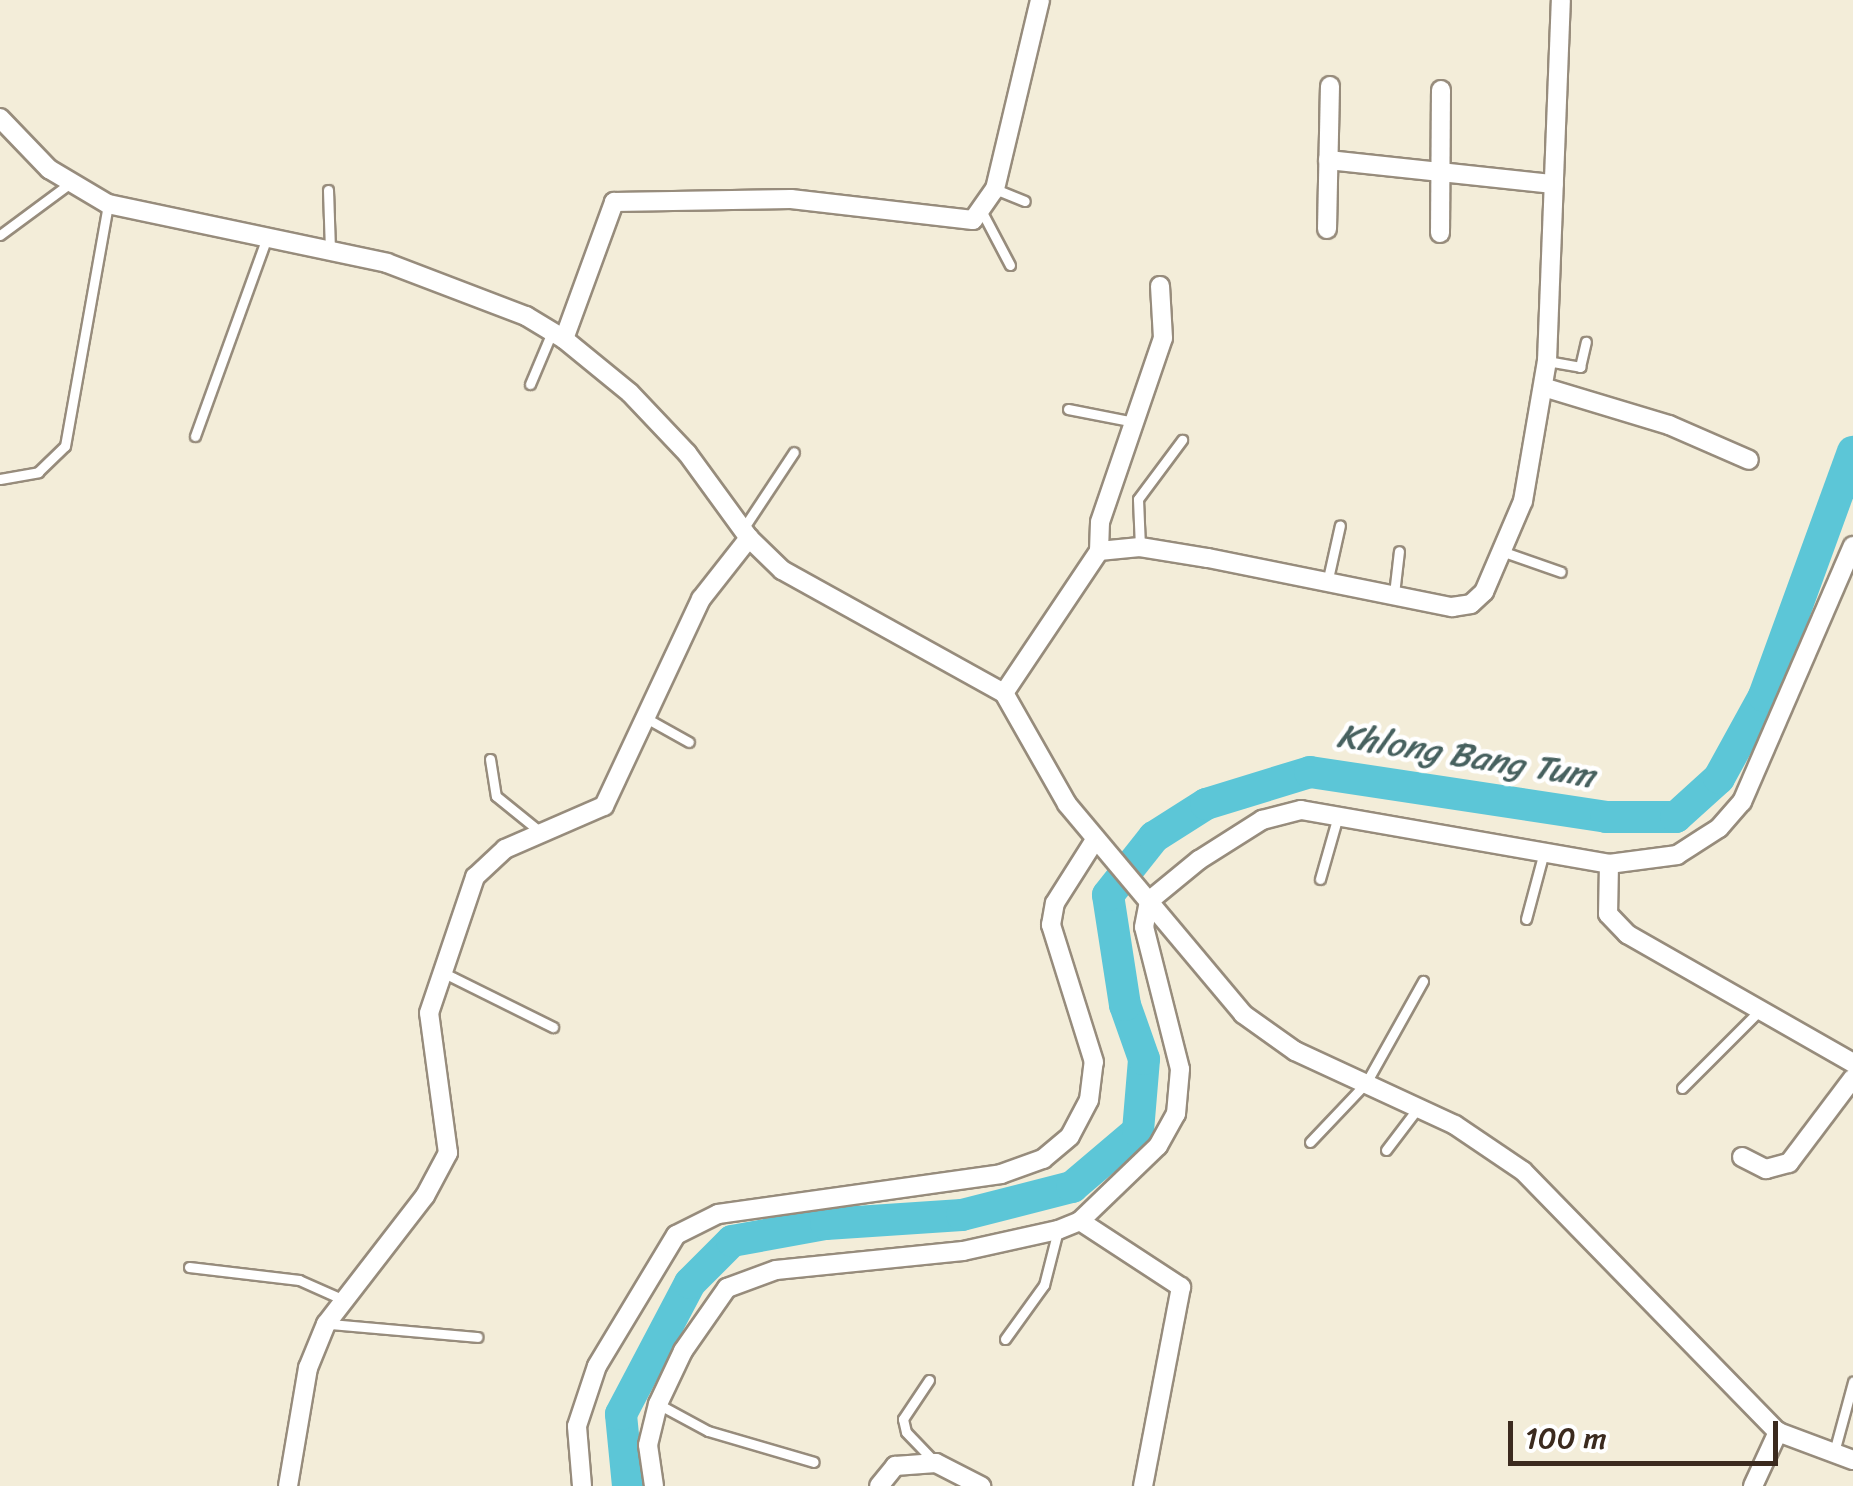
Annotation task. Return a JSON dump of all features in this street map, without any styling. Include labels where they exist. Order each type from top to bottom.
[{"type":"street","points":[[558,336],[614,202],[790,199],[973,220],[995,190],[1040,0]]},
{"type":"street","points":[[1099,551],[1140,547],[1393,597],[1452,607],[1471,604],[1504,552],[1523,502],[1543,388],[1561,0]]},
{"type":"street","points":[[1327,230],[1330,86]]},
{"type":"street","points":[[1440,234],[1441,90]]},
{"type":"street","points":[[0,118],[70,184],[108,204],[387,263],[558,336],[642,405],[746,534],[813,590],[1004,693],[1051,779],[1099,845],[1243,1014],[1295,1052],[1418,1108],[1523,1172],[1778,1432],[1853,1460]]},
{"type":"street","points":[[1328,160],[1554,184]]},
{"type":"street","points":[[1004,693],[1099,551],[1100,522],[1163,338],[1160,286]]},
{"type":"street","points":[[1543,388],[1669,425],[1749,460]]},
{"type":"street","points":[[288,1486],[308,1368],[326,1324],[424,1196],[448,1153],[428,1039],[440,970],[474,877],[494,856],[604,806],[701,599],[746,534]]},
{"type":"street","points":[[1146,898],[1262,820],[1300,810],[1338,813],[1609,864],[1677,855],[1719,828],[1742,802],[1853,546]]},
{"type":"street","points":[[582,1486],[578,1426],[597,1366],[676,1235],[718,1214],[1001,1174],[1043,1160],[1070,1136],[1089,1100],[1094,1062],[1051,925],[1055,903],[1099,845]]},
{"type":"street","points":[[1609,864],[1604,899],[1627,934],[1760,1010],[1852,1077],[1789,1163],[1766,1170],[1742,1157]]},
{"type":"street","points":[[654,1486],[648,1445],[658,1404],[714,1305],[739,1281],[798,1266],[963,1251],[1058,1230],[1080,1221],[1158,1146],[1181,1098],[1175,1048],[1144,945],[1146,898]]},
{"type":"street","points":[[1080,1221],[1181,1286],[1143,1486]]},
{"type":"street","points":[[1753,1486],[1778,1432]]},
{"type":"street","points":[[878,1486],[895,1466],[936,1463],[981,1486]]},
{"type":"lane","points":[[0,235],[70,184]]},
{"type":"lane","points":[[328,190],[330,249]]},
{"type":"lane","points":[[995,190],[1026,201]]},
{"type":"lane","points":[[0,479],[38,472],[65,446],[108,204]]},
{"type":"lane","points":[[982,212],[1010,265]]},
{"type":"lane","points":[[195,436],[267,237]]},
{"type":"lane","points":[[530,384],[558,336]]},
{"type":"lane","points":[[1547,361],[1580,367],[1586,342]]},
{"type":"lane","points":[[1068,410],[1134,422]]},
{"type":"lane","points":[[1140,547],[1138,499],[1182,440]]},
{"type":"lane","points":[[746,534],[794,452]]},
{"type":"lane","points":[[1328,583],[1340,525]]},
{"type":"lane","points":[[1393,597],[1399,551]]},
{"type":"lane","points":[[1504,552],[1561,572]]},
{"type":"lane","points":[[644,716],[688,742]]},
{"type":"lane","points":[[490,759],[496,796],[543,834]]},
{"type":"lane","points":[[1320,879],[1338,813]]},
{"type":"lane","points":[[1526,920],[1544,852]]},
{"type":"lane","points":[[440,970],[553,1027]]},
{"type":"lane","points":[[1310,1142],[1366,1083],[1423,981]]},
{"type":"lane","points":[[1682,1088],[1760,1010]]},
{"type":"lane","points":[[1386,1150],[1418,1108]]},
{"type":"lane","points":[[1005,1339],[1044,1285],[1058,1230]]},
{"type":"lane","points":[[189,1267],[299,1280],[344,1300]]},
{"type":"lane","points":[[326,1324],[477,1337]]},
{"type":"lane","points":[[929,1380],[903,1420],[906,1432],[936,1463]]},
{"type":"lane","points":[[1834,1452],[1853,1382]]},
{"type":"lane","points":[[658,1404],[708,1432],[814,1462]]},
{"type":"waterway","name":"Khlong Bang Tum","points":[[628,1486],[621,1414],[690,1283],[732,1241],[826,1224],[962,1215],[1072,1187],[1138,1131],[1144,1059],[1125,1005],[1108,895],[1154,837],[1206,804],[1310,772],[1606,817],[1676,817],[1719,778],[1764,696],[1853,452]]}]
